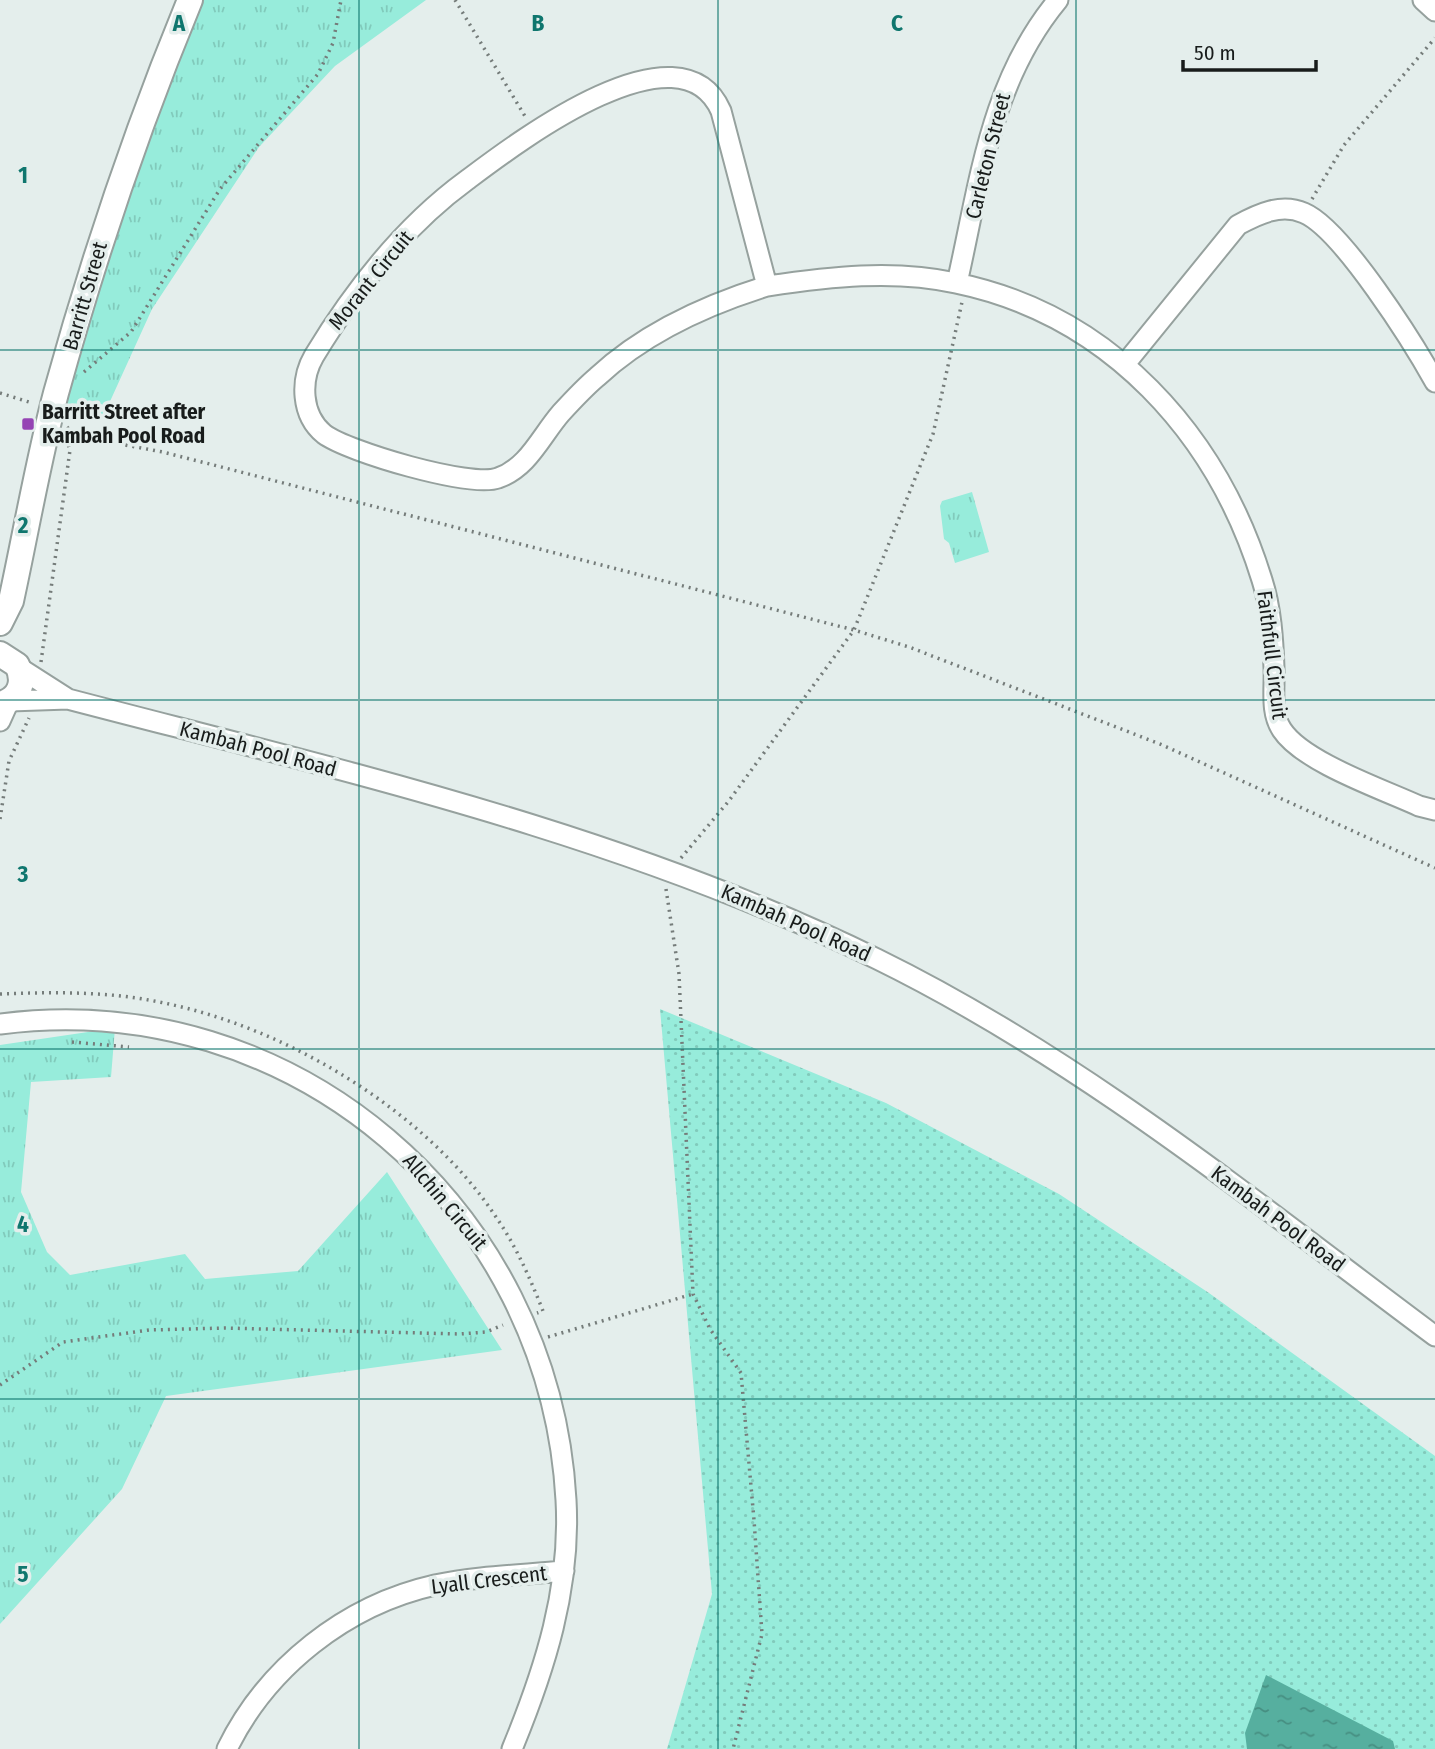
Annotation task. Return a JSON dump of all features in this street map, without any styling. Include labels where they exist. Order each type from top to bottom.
[{"type":"street","name":"Barritt Street","points":[[5,707],[21,685],[19,661],[5,612],[55,396],[103,233],[160,72],[190,0]]},
{"type":"street","name":"Carleton Street","points":[[957,283],[997,108],[1013,68],[1035,29],[1058,0]]},
{"type":"street","points":[[1423,0],[1435,11]]},
{"type":"street","name":"Morant Circuit","points":[[767,286],[721,111],[705,89],[676,78],[643,78],[578,108],[535,133],[461,184],[411,229],[346,305],[312,360],[305,381],[308,412],[320,430],[338,444],[464,479],[498,478],[520,466],[561,413],[618,359],[688,316],[767,286],[839,276],[887,275],[957,283]]},
{"type":"street","points":[[1125,364],[1238,225],[1261,212],[1287,209],[1304,213],[1318,221],[1372,283],[1414,343],[1435,382]]},
{"type":"street","name":"Faithfull Circuit","points":[[957,283],[1026,305],[1058,321],[1125,364],[1168,406],[1204,453],[1245,529],[1269,612],[1274,708],[1280,727],[1300,750],[1419,806],[1435,810]]},
{"type":"street","name":"Kambah Pool Road","points":[[19,661],[68,699]]},
{"type":"street","name":"Kambah Pool Road","points":[[5,707],[68,699],[414,789],[599,844],[765,907],[878,960],[1040,1050],[1143,1118],[1435,1336]]},
{"type":"street","name":"Allchin Circuit","points":[[0,1024],[67,1019],[135,1023],[188,1033],[285,1070],[340,1102],[396,1144],[426,1173],[484,1245],[533,1342],[555,1415],[566,1502],[564,1571],[555,1628],[542,1673],[512,1749]]},
{"type":"street","name":"Lyall Crescent","points":[[227,1749],[237,1728],[262,1693],[301,1654],[348,1618],[391,1598],[437,1584],[564,1571]]},
{"type":"path","points":[[84,373],[131,332],[220,189],[318,74],[333,43],[341,0]]},
{"type":"path","points":[[455,0],[535,133]]},
{"type":"path","points":[[1304,213],[1344,145],[1435,38]]},
{"type":"path","points":[[733,1749],[762,1634],[754,1520],[741,1374],[710,1329],[693,1294],[679,974],[666,893],[671,870],[728,802],[854,631],[933,434],[962,302],[957,283]]},
{"type":"path","points":[[19,661],[70,450],[65,424],[76,436],[163,452],[908,647],[1160,744],[1435,869]]},
{"type":"path","points":[[0,819],[9,761],[28,720]]},
{"type":"path","points":[[61,1041],[129,1047]]},
{"type":"path","points":[[533,1342],[693,1294]]},
{"type":"path","points":[[0,1385],[63,1342],[149,1330],[224,1328],[460,1334],[486,1332],[522,1317]]},
{"type":"green space","points":[[197,0],[426,0],[335,66],[259,147],[152,309],[102,419],[61,409],[119,205]]},
{"type":"green space","points":[[972,492],[989,552],[955,563],[949,543],[944,539],[940,506],[942,501]]},
{"type":"green space","points":[[660,1009],[886,1103],[1059,1194],[1209,1293],[1435,1456],[1435,1749],[667,1749],[712,1594]]},
{"type":"green space","points":[[115,1028],[111,1077],[31,1082],[21,1192],[47,1252],[70,1275],[185,1254],[205,1279],[298,1271],[387,1172],[502,1350],[166,1396],[122,1489],[0,1624],[0,1045]]},
{"type":"water","points":[[1266,1675],[1393,1741],[1395,1749],[1247,1749],[1245,1733]]},
{"type":"place","name":"Barritt Street after Kambah Pool Road","points":[[28,424]]}]
